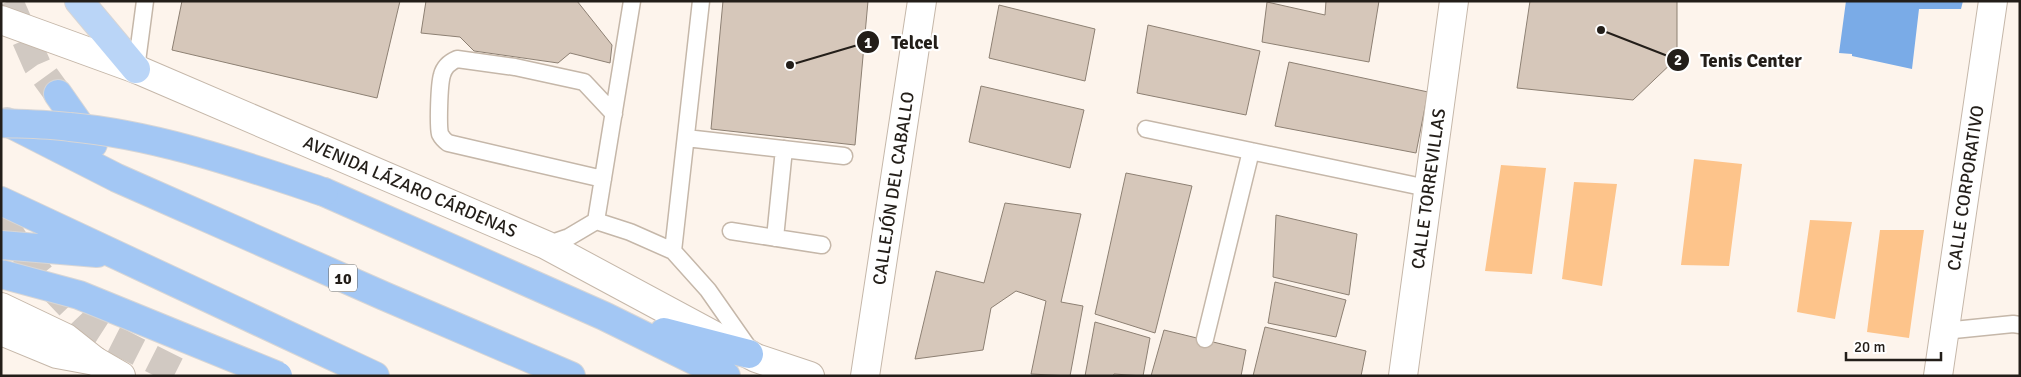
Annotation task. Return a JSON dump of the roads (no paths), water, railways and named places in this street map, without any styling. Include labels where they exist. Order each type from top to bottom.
[{"type":"highway","points":[[58,94],[118,178]]},
{"type":"highway","name":"10","points":[[1,119],[118,178],[384,296],[571,376]]},
{"type":"highway","points":[[1,123],[71,127],[143,139],[226,160],[324,192],[604,316],[726,376]]},
{"type":"highway","points":[[1,201],[375,376]]},
{"type":"highway","points":[[1,245],[114,254]]},
{"type":"highway","points":[[1,274],[79,295],[278,376]]},
{"type":"highway","points":[[604,316],[752,356]]},
{"type":"main road","points":[[79,1],[136,69]]},
{"type":"street","name":"CALLEJÓN DEL CABALLO","points":[[865,376],[922,1]]},
{"type":"street","name":"CALLE TORREVILLAS","points":[[1403,376],[1427,188],[1454,1]]},
{"type":"street","name":"CALLE CORPORATIVO","points":[[1938,376],[1992,1]]},
{"type":"street","name":"AVENIDA LÁZARO CÁRDENAS","points":[[1,20],[136,69],[546,245],[752,356],[810,376]]},
{"type":"street","points":[[1,307],[66,338],[110,371]]},
{"type":"street","points":[[8,336],[110,371]]},
{"type":"lane","points":[[136,69],[145,1]]},
{"type":"lane","points":[[596,221],[632,1]]},
{"type":"lane","points":[[673,250],[701,1]]},
{"type":"lane","points":[[603,179],[448,143],[443,139],[439,124],[442,75],[446,66],[451,61],[458,59],[515,67],[584,82],[614,114]]},
{"type":"lane","points":[[1146,129],[1427,188]]},
{"type":"lane","points":[[686,138],[844,156]]},
{"type":"lane","points":[[776,238],[784,149]]},
{"type":"lane","points":[[1205,339],[1251,151]]},
{"type":"lane","points":[[546,245],[569,237],[596,221],[630,232],[673,250],[708,290],[752,356]]},
{"type":"lane","points":[[731,231],[822,245]]},
{"type":"lane","points":[[1944,331],[2020,325]]},
{"type":"water","points":[[1846,1],[1963,1],[1961,9],[1919,9],[1912,69],[1852,56],[1852,54],[1839,53]]},
{"type":"tunnel","points":[[9,1],[37,65],[58,94]]},
{"type":"tunnel","points":[[1,218],[19,248],[43,278],[84,321],[109,337],[186,376]]},
{"type":"place","name":"Tenis Center","points":[[1601,30]]},
{"type":"place","name":"Telcel","points":[[790,65]]}]
